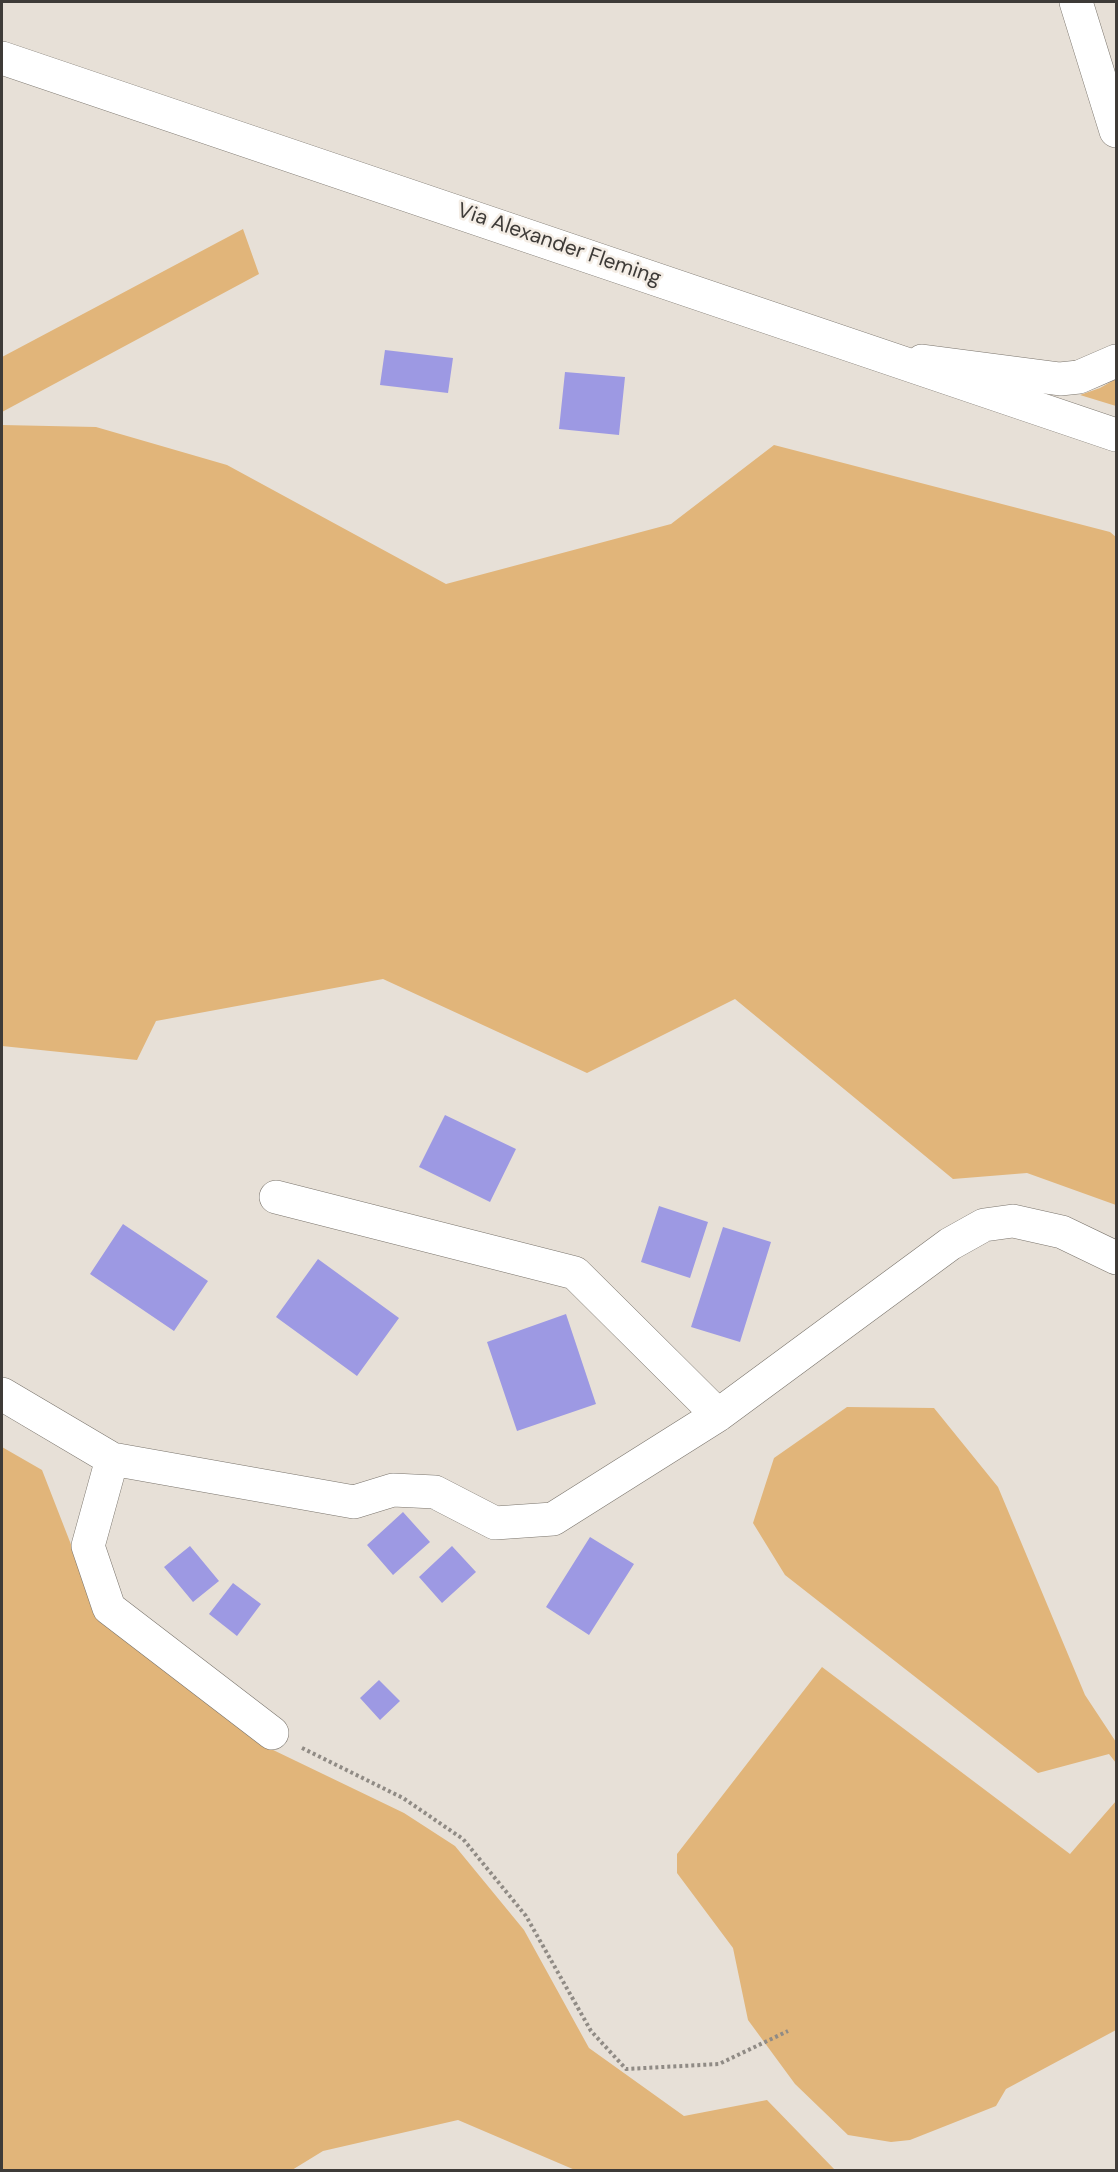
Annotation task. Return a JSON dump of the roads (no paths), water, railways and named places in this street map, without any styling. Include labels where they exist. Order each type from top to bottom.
[{"type":"street","points":[[1076,2],[1116,131]]},
{"type":"street","name":"Via Alexander Fleming","points":[[2,58],[1116,435]]},
{"type":"street","points":[[888,356],[1060,379],[1079,377],[1116,361]]},
{"type":"street","points":[[1078,424],[1116,449]]},
{"type":"street","points":[[276,1197],[574,1273],[718,1415]]},
{"type":"street","points":[[2,1394],[112,1459],[354,1502],[393,1490],[435,1492],[495,1523],[553,1519],[718,1415],[950,1244],[984,1225],[1013,1221],[1062,1232],[1116,1258]]},
{"type":"street","points":[[112,1459],[88,1546],[109,1608],[272,1733]]}]
